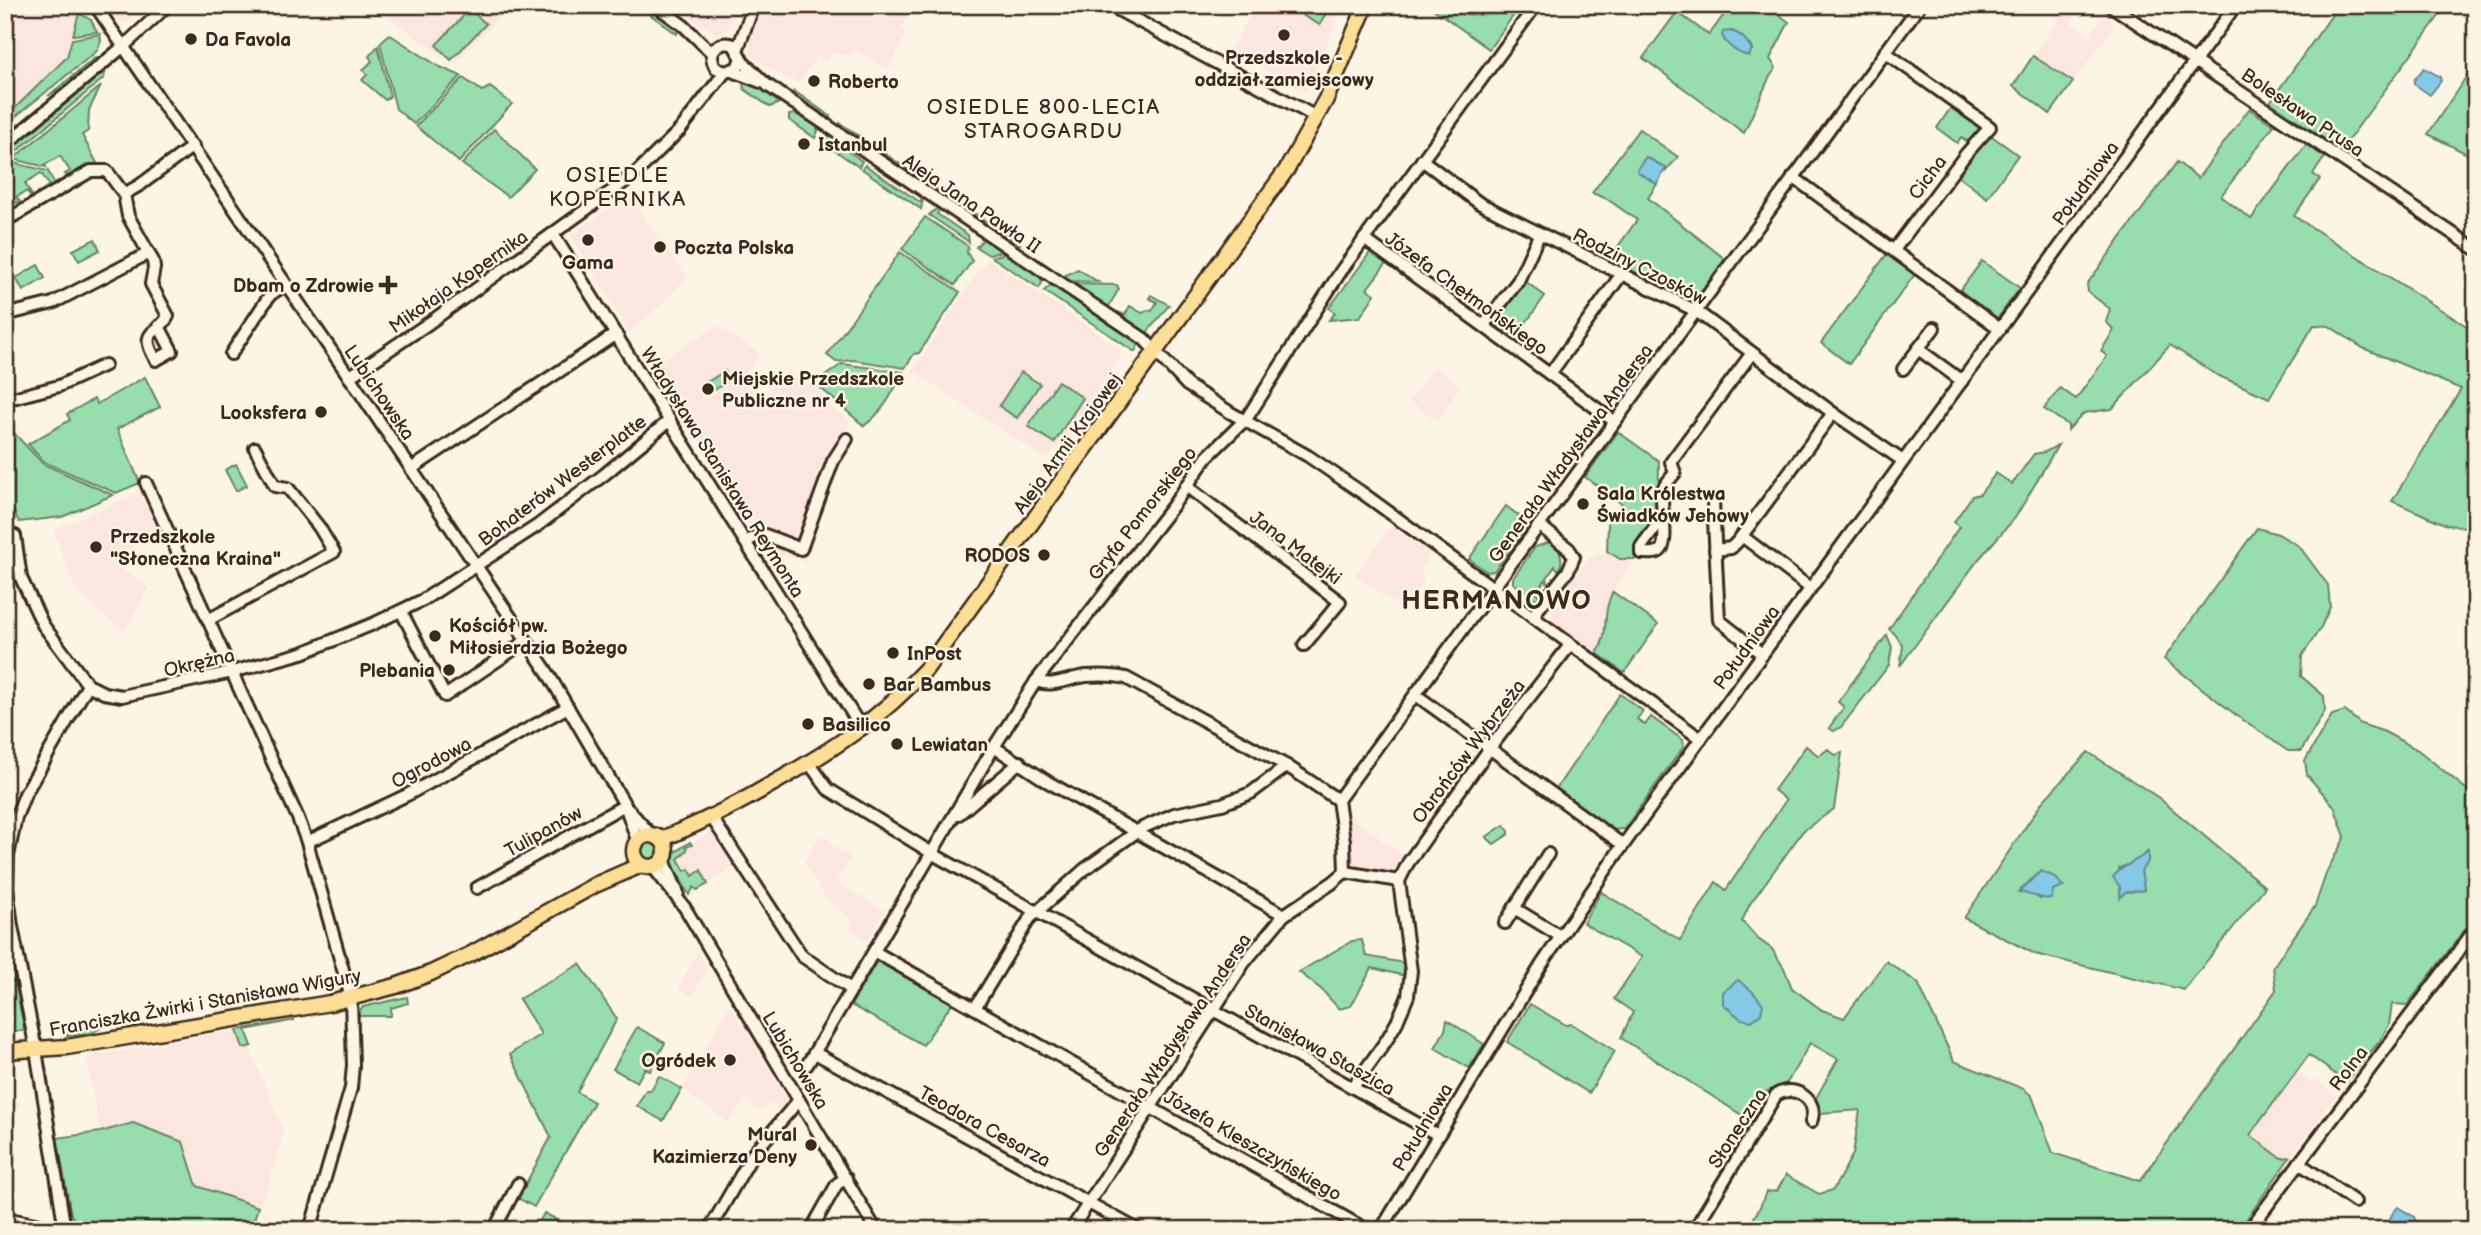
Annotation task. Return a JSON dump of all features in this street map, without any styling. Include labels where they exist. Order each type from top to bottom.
[{"type":"main road","name":"Aleja Armii Krajowej","points":[[651,851],[809,764],[862,729],[904,693],[946,643],[1287,169],[1340,70],[1366,5]]},
{"type":"main road","name":"Franciszka Żwirki i Stanisława Wigury","points":[[5,1051],[67,1047],[351,998],[431,973],[471,954],[651,851]]},
{"type":"street","name":"Lubichowska","points":[[95,5],[526,641],[568,707],[876,1230]]},
{"type":"street","points":[[5,145],[124,46],[167,5]]},
{"type":"street","points":[[655,5],[719,47],[739,53],[753,7]]},
{"type":"street","points":[[1109,5],[1316,117]]},
{"type":"street","points":[[1129,16],[1135,5]]},
{"type":"street","name":"Gryfa Pomorskiego","points":[[807,1065],[994,747],[1036,681],[1214,449],[1247,418],[1364,239],[1536,5]]},
{"type":"street","name":"Generała Władysława Andersa","points":[[1338,800],[1920,5]]},
{"type":"street","name":"Bolesława Prusa","points":[[2110,5],[2476,248]]},
{"type":"street","name":"Południowa","points":[[1381,1230],[1560,936],[1623,845],[2236,5]]},
{"type":"street","points":[[724,71],[712,61],[719,47],[753,7]]},
{"type":"street","name":"Cicha","points":[[1885,52],[1990,127],[1966,154],[1894,250]]},
{"type":"street","name":"Mikołaja Kopernika","points":[[349,377],[635,174],[680,130],[724,71],[740,63],[739,53]]},
{"type":"street","name":"Aleja Jana Pawła II","points":[[739,53],[767,85],[1144,339],[1187,385],[1243,421],[1308,456],[1701,739]]},
{"type":"street","name":"Aleja Jana Pawła II","points":[[724,71],[767,85]]},
{"type":"street","points":[[124,194],[140,186],[193,146]]},
{"type":"street","name":"Rodziny Czosków","points":[[1422,160],[1479,203],[1696,312],[1833,414],[1903,461]]},
{"type":"street","points":[[5,221],[91,172],[107,171],[124,194],[128,216],[149,253],[154,268],[151,284],[169,316],[159,326]]},
{"type":"street","points":[[1793,177],[2000,329]]},
{"type":"street","name":"Władysława Stanisława Reymonta","points":[[553,234],[862,729]]},
{"type":"street","points":[[1484,325],[1518,281],[1539,234]]},
{"type":"street","name":"Józefa Chełmońskiego","points":[[1364,239],[1614,421]]},
{"type":"street","points":[[5,315],[53,303],[149,253]]},
{"type":"street","name":"Józefa Chełmońskiego","points":[[1550,374],[1621,275]]},
{"type":"street","points":[[231,354],[270,295],[286,284]]},
{"type":"street","points":[[1903,369],[1934,328]]},
{"type":"street","points":[[411,469],[616,334]]},
{"type":"street","points":[[1918,349],[1962,381]]},
{"type":"street","points":[[1663,517],[1662,490],[1675,473],[1671,462],[1752,353]]},
{"type":"street","points":[[5,400],[59,386],[105,365]]},
{"type":"street","points":[[1715,550],[1731,548],[1742,536],[1833,414]]},
{"type":"street","name":"Bohaterów Westerplatte","points":[[475,567],[537,526],[670,420]]},
{"type":"street","points":[[746,542],[758,535],[765,535],[801,549],[833,461],[847,439]]},
{"type":"street","points":[[208,620],[334,552],[319,527],[288,488],[275,486],[255,449]]},
{"type":"street","points":[[146,483],[307,842],[351,998],[351,1088],[310,1230]]},
{"type":"street","name":"Jana Matejki","points":[[1186,486],[1340,602],[1304,645]]},
{"type":"street","points":[[1713,501],[1719,620],[1762,654]]},
{"type":"street","points":[[1532,617],[1568,571],[1574,557],[1569,549],[1539,525]]},
{"type":"street","points":[[5,1217],[65,1230],[36,1049],[9,927],[8,856],[16,817],[25,794],[88,685],[43,625],[21,578],[15,536],[6,532]]},
{"type":"street","points":[[1742,536],[1810,588]]},
{"type":"street","name":"Okrężna","points":[[88,685],[104,694],[122,696],[232,673],[302,653],[401,611],[475,567]]},
{"type":"street","points":[[401,611],[445,696],[526,641]]},
{"type":"street","name":"Obrońców Wybrzeża","points":[[1399,881],[1408,863],[1490,748],[1570,645]]},
{"type":"street","points":[[1036,681],[1054,684],[1085,676],[1126,678],[1287,766],[1338,800],[1345,872],[1399,881],[1410,971],[1408,996],[1397,1022],[1353,1087]]},
{"type":"street","points":[[1416,695],[1623,845]]},
{"type":"street","name":"Ogrodowa","points":[[307,842],[407,795],[568,707]]},
{"type":"street","points":[[994,747],[1048,782],[1284,915]]},
{"type":"street","points":[[952,820],[1020,762]]},
{"type":"street","name":"Stanisława Staszica","points":[[809,764],[828,789],[933,853],[1438,1135]]},
{"type":"street","points":[[975,1008],[1030,918],[1085,869],[1138,831],[1174,814],[1222,804],[1251,793],[1287,766]]},
{"type":"street","name":"Tulipanów","points":[[477,888],[625,805]]},
{"type":"street","points":[[710,819],[802,956],[852,990]]},
{"type":"street","points":[[1505,923],[1548,854]]},
{"type":"street","name":"Generała Władysława Andersa","points":[[1071,1230],[1244,963],[1284,915],[1345,872]]},
{"type":"street","points":[[1514,908],[1560,936]]},
{"type":"street","name":"Rolna","points":[[2249,1230],[2474,934]]},
{"type":"street","name":"Józefa Kleszczyńskiego","points":[[875,952],[1367,1230]]},
{"type":"street","name":"Teodora Cesarza","points":[[815,1053],[1138,1230]]},
{"type":"street","name":"Słoneczna","points":[[1694,1230],[1776,1096],[1783,1091],[1793,1090],[1805,1097],[1812,1104],[1814,1114],[1811,1122]]},
{"type":"street","points":[[709,1230],[753,1154],[799,1100]]},
{"type":"street","points":[[2298,1163],[2356,1202]]},
{"type":"street","points":[[811,1230],[837,1184],[846,1178]]},
{"type":"street","points":[[494,1230],[518,1184]]},
{"type":"shaded area","points":[[5,5],[78,5],[80,8],[67,57],[5,118]]},
{"type":"shaded area","points":[[107,5],[143,5],[127,23],[119,22]]},
{"type":"shaded area","points":[[371,5],[495,5],[504,13],[454,64]]},
{"type":"shaded area","points":[[684,5],[739,5],[725,33],[717,34],[689,17]]},
{"type":"shaded area","points":[[765,5],[913,5],[901,29],[907,33],[889,69],[854,50],[851,55],[833,53],[827,62],[817,56],[799,83],[750,56],[750,34]]},
{"type":"shaded area","points":[[1256,5],[1344,5],[1306,92],[1230,51]]},
{"type":"shaded area","points":[[2068,5],[2082,5],[2071,23],[2090,36],[2104,16],[2116,24],[2073,82],[2033,56]]},
{"type":"shaded area","points":[[628,195],[687,277],[629,333],[571,235]]},
{"type":"shaded area","points":[[988,258],[1120,349],[1121,357],[1047,460],[912,371]]},
{"type":"shaded area","points":[[717,326],[760,353],[742,380],[761,397],[779,383],[788,370],[825,396],[822,400],[851,421],[842,435],[854,444],[838,470],[816,523],[805,562],[775,552],[777,546],[761,541],[651,366]]},
{"type":"shaded area","points":[[1435,367],[1460,386],[1438,421],[1409,401]]},
{"type":"shaded area","name":"Przedszkole \"Słoneczna Kraina\"","points":[[140,492],[156,528],[114,563],[149,588],[124,632],[75,588],[53,530]]},
{"type":"shaded area","points":[[1391,526],[1430,554],[1421,568],[1425,580],[1403,610],[1355,575]]},
{"type":"shaded area","points":[[1609,552],[1620,559],[1635,559],[1607,601],[1603,645],[1597,653],[1553,622],[1551,609],[1589,558]]},
{"type":"shaded area","points":[[1351,817],[1405,857],[1395,868],[1380,872],[1354,865],[1351,861],[1348,818]]},
{"type":"shaded area","points":[[711,832],[721,851],[725,850],[735,866],[690,896],[672,864],[675,853]]},
{"type":"shaded area","points":[[822,833],[835,847],[851,858],[836,882],[884,911],[867,941],[849,928],[853,921],[826,899],[806,867],[804,861]]},
{"type":"shaded area","points":[[698,952],[708,968],[692,996],[678,988]]},
{"type":"shaded area","points":[[730,1005],[788,1101],[780,1112],[774,1103],[757,1111],[746,1098],[728,1122],[682,1089]]},
{"type":"shaded area","points":[[242,1029],[284,1132],[268,1186],[258,1207],[197,1186],[133,1123],[100,1132],[86,1057]]},
{"type":"shaded area","points":[[2297,1072],[2312,1083],[2315,1079],[2336,1095],[2290,1157],[2281,1159],[2250,1135]]},
{"type":"shaded area","points":[[5,1095],[21,1104],[5,1133]]},
{"type":"green space","points":[[647,5],[678,28],[677,34],[641,8]]},
{"type":"green space","points":[[1307,5],[1330,5],[1320,25],[1302,15]]},
{"type":"green space","points":[[1428,5],[1521,5],[1489,49]]},
{"type":"green space","points":[[1731,5],[1766,5],[1789,22],[1770,59],[1776,68],[1744,133],[1643,58],[1677,12],[1709,35]],"holes":[[[1731,31],[1743,38],[1752,49],[1736,51],[1724,40]]]},
{"type":"green space","points":[[2339,5],[2447,5],[2341,150],[2270,102]]},
{"type":"green space","points":[[470,9],[486,24],[451,60],[436,45]]},
{"type":"green space","points":[[79,13],[91,20],[97,32],[73,35]]},
{"type":"green space","points":[[100,34],[101,41],[97,51],[5,125],[5,118],[67,57],[72,39]]},
{"type":"green space","points":[[389,34],[438,66],[461,76],[414,124],[396,109],[380,43]]},
{"type":"green space","points":[[378,46],[390,96],[385,100],[362,80],[367,75],[363,70],[372,61],[369,56]]},
{"type":"green space","points":[[2033,56],[2073,82],[2050,114],[2013,86]]},
{"type":"green space","points":[[97,59],[63,87],[48,96]]},
{"type":"green space","points":[[2476,62],[2476,141],[2467,154],[2428,134]]},
{"type":"green space","points":[[106,70],[104,78],[5,161],[5,154],[12,147]]},
{"type":"green space","points":[[463,78],[482,91],[490,87],[512,104],[459,162],[416,126]]},
{"type":"green space","points":[[745,80],[764,90],[779,103],[770,107],[744,89]]},
{"type":"green space","points":[[101,86],[89,110],[88,131],[82,135],[98,165],[67,176],[65,174],[70,171],[60,156],[45,165],[46,167],[13,159]]},
{"type":"green space","points":[[794,91],[830,116],[829,120],[791,95]]},
{"type":"green space","points":[[1952,106],[1983,129],[1972,145],[1961,137],[1957,143],[1937,128]]},
{"type":"green space","points":[[2249,109],[2274,125],[2221,196],[2251,219],[2306,145],[2325,157],[2313,174],[2320,179],[2294,216],[2468,327],[2476,315],[2476,528],[2447,525],[2392,501],[2461,389],[2363,348],[2329,326],[2314,325],[2269,398],[2217,375],[2170,345],[2112,409],[2084,413],[2068,430],[2068,425],[2044,409],[2060,388],[2076,399],[2107,356],[2101,351],[2114,330],[2106,322],[2110,309],[2088,292],[2087,284],[2177,162],[2198,178]]},
{"type":"green space","points":[[795,114],[816,125],[818,131],[815,138],[789,120],[789,115]]},
{"type":"green space","points":[[840,123],[938,190],[935,194],[840,129]]},
{"type":"green space","points":[[494,129],[535,169],[508,197],[462,164]]},
{"type":"green space","points":[[1639,129],[1678,157],[1666,171],[1666,168],[1646,157],[1638,172],[1657,184],[1648,198],[1725,259],[1697,297],[1689,299],[1609,259],[1637,220],[1607,199],[1592,193]]},
{"type":"green space","points":[[1989,134],[2018,155],[1987,198],[1957,175]]},
{"type":"green space","points":[[828,135],[841,142],[841,146],[862,161],[859,167],[821,141]]},
{"type":"green space","points":[[9,162],[48,171],[54,183],[58,181],[58,184],[50,190],[44,189],[49,185],[41,173],[25,183],[32,196],[37,193],[36,198],[32,200],[27,191],[16,197],[23,205],[20,206],[17,202],[5,208],[5,167]]},
{"type":"green space","points":[[865,165],[920,202],[923,199],[921,209],[862,169]]},
{"type":"green space","points":[[940,209],[937,214],[968,235],[969,242],[929,215]]},
{"type":"green space","points":[[974,213],[1020,244],[1014,248],[971,218]]},
{"type":"green space","points":[[925,217],[968,246],[967,253],[972,261],[955,285],[902,249]]},
{"type":"green space","points":[[95,239],[100,250],[79,261],[73,250]]},
{"type":"green space","points":[[983,239],[1003,251],[989,255],[976,247]]},
{"type":"green space","points":[[1372,250],[1388,261],[1367,289],[1375,294],[1360,317],[1329,320],[1335,313],[1329,308]]},
{"type":"green space","points":[[900,252],[960,292],[919,353],[914,354],[905,368],[853,360],[836,362],[827,355]]},
{"type":"green space","points":[[1006,253],[1040,276],[1042,283],[1039,288],[992,257]]},
{"type":"green space","points":[[1887,254],[1915,274],[1849,364],[1821,343]]},
{"type":"green space","points":[[1982,261],[2020,288],[1997,319],[1959,292]]},
{"type":"green space","points":[[38,265],[45,278],[23,291],[16,278]]},
{"type":"green space","points":[[1078,269],[1098,282],[1066,281],[1060,278]]},
{"type":"green space","points":[[1521,278],[1545,296],[1515,338],[1491,320]]},
{"type":"green space","points":[[1069,284],[1117,285],[1119,289],[1107,309]]},
{"type":"green space","points":[[1051,285],[1139,343],[1135,352],[1044,291]]},
{"type":"green space","points":[[1151,295],[1169,305],[1146,334],[1118,316],[1118,312],[1125,315],[1130,306],[1142,313],[1152,311],[1157,302],[1149,298]]},
{"type":"green space","points":[[842,364],[903,372],[882,408],[864,426],[815,383]]},
{"type":"green space","points":[[725,371],[730,380],[709,393],[704,384]]},
{"type":"green space","points":[[1021,372],[1040,384],[1017,418],[999,406]]},
{"type":"green space","points":[[145,377],[160,407],[117,429],[140,483],[116,493],[44,462],[28,444],[70,420],[67,414],[94,399],[97,404]]},
{"type":"green space","points":[[1058,381],[1083,398],[1054,443],[1028,426]]},
{"type":"green space","points":[[13,432],[43,464],[113,495],[62,517],[19,522],[5,495],[5,436]]},
{"type":"green space","points":[[1618,432],[1659,461],[1658,511],[1635,543],[1635,559],[1620,559],[1607,551],[1608,523],[1622,504],[1585,477]]},
{"type":"green space","points":[[2058,445],[2015,518],[1978,560],[1900,666],[1903,646],[1889,629],[1959,527],[1954,522],[1972,496],[1980,494],[1996,473],[2012,484],[2034,454]]},
{"type":"green space","points":[[236,464],[247,485],[236,491],[225,470]]},
{"type":"green space","points":[[1506,506],[1530,524],[1494,571],[1487,572],[1469,559]]},
{"type":"green space","points":[[2257,528],[2278,534],[2299,546],[2328,585],[2330,607],[2321,627],[2302,656],[2301,676],[2324,696],[2325,711],[2301,751],[2288,751],[2164,659]]},
{"type":"green space","points":[[1550,542],[1559,551],[1560,567],[1559,571],[1555,566],[1547,578],[1549,585],[1545,580],[1536,592],[1540,598],[1538,601],[1513,583],[1513,578],[1535,547]]},
{"type":"green space","points":[[1613,592],[1658,624],[1624,673],[1597,653],[1603,639],[1607,607]]},
{"type":"green space","points":[[1887,635],[1892,647],[1889,665],[1841,727],[1834,731],[1829,728],[1844,707],[1838,702]]},
{"type":"green space","points":[[1620,694],[1643,711],[1637,719],[1645,725],[1651,717],[1683,740],[1684,746],[1624,829],[1612,830],[1556,789]]},
{"type":"green space","points":[[2345,711],[2361,724],[2385,732],[2418,750],[2476,797],[2476,915],[2407,1005],[2392,1004],[2389,1025],[2379,1042],[2346,1082],[2309,1055],[2250,1135],[2281,1158],[2290,1157],[2239,1230],[1747,1230],[1766,1192],[1777,1191],[1786,1175],[1819,1194],[1833,1190],[1853,1154],[1860,1110],[1821,1113],[1816,1098],[1838,1059],[1810,1043],[1787,1083],[1765,1092],[1748,1119],[1621,1038],[1633,1012],[1614,999],[1642,957],[1583,923],[1601,892],[1680,940],[1716,882],[1726,890],[1786,800],[1774,790],[1806,746],[1819,756],[1828,749],[1835,755],[1842,753],[1834,809],[1803,831],[1750,904],[1742,921],[1758,939],[1772,949],[1792,988],[1822,1010],[1844,1018],[1886,961],[1918,983],[1954,1061],[2024,1089],[2032,1096],[2053,1153],[2140,1181],[2276,990],[2273,967],[2315,906],[2327,871],[2345,837],[2334,806],[2307,775],[2305,761],[2332,715]]},
{"type":"green space","points":[[2088,752],[2159,798],[2265,887],[2184,990],[2035,954],[1964,918],[2043,801]],"holes":[[[2147,852],[2148,861],[2141,871],[2144,890],[2125,892],[2120,896],[2119,868],[2136,862]],[[2041,871],[2063,886],[2040,899],[2031,892],[2019,891]]]},
{"type":"green space","points":[[1504,825],[1509,834],[1494,844],[1486,837]]},
{"type":"green space","points":[[650,842],[656,845],[659,851],[656,857],[650,860],[644,857],[641,851],[644,845]]},
{"type":"green space","points":[[690,842],[692,845],[686,847],[687,850],[678,859],[685,871],[689,869],[693,876],[701,870],[708,884],[697,890],[694,887],[689,895],[671,861],[674,853]]},
{"type":"green space","points":[[1362,940],[1366,956],[1404,963],[1405,976],[1372,968],[1351,1006],[1339,1009],[1322,990],[1299,972],[1352,941]]},
{"type":"green space","points":[[877,961],[953,1002],[923,1045],[851,1005]]},
{"type":"green space","points":[[580,964],[617,1019],[577,1092],[594,1102],[534,1207],[518,1198],[551,1137],[510,1054],[541,1034],[519,999]]},
{"type":"green space","points":[[15,980],[24,1028],[23,1031],[5,1031],[5,997],[9,990],[8,983]]},
{"type":"green space","points":[[407,997],[408,1003],[391,1008],[391,1016],[359,1016],[363,1007]]},
{"type":"green space","points":[[1530,1004],[1566,1025],[1572,1024],[1615,1051],[1589,1093],[1507,1042]]},
{"type":"green space","points":[[137,1019],[104,1026],[92,1033],[67,1036],[67,1032]]},
{"type":"green space","points":[[295,1020],[246,1030],[252,1046],[243,1048],[237,1030]]},
{"type":"green space","points":[[1447,1020],[1484,1044],[1469,1068],[1435,1048],[1445,1030]]},
{"type":"green space","points":[[637,1027],[665,1043],[650,1071],[645,1068],[637,1082],[613,1069]]},
{"type":"green space","points":[[659,1076],[682,1089],[663,1121],[637,1106],[646,1090],[651,1090]]},
{"type":"green space","points":[[133,1123],[183,1142],[197,1186],[258,1207],[251,1230],[92,1230],[77,1224],[71,1215],[57,1138],[100,1132]]},
{"type":"green space","points":[[544,1213],[571,1227],[570,1230],[535,1230]]},
{"type":"water","points":[[1731,31],[1750,46],[1752,49],[1749,56],[1726,42],[1723,32]]},
{"type":"water","points":[[2424,68],[2440,77],[2441,81],[2430,95],[2414,84],[2414,80]]},
{"type":"water","points":[[1646,157],[1666,168],[1657,184],[1638,172],[1637,169]]},
{"type":"water","points":[[2148,852],[2148,861],[2141,871],[2144,890],[2125,892],[2120,898],[2120,887],[2113,877]]},
{"type":"water","points":[[2041,871],[2055,877],[2063,886],[2053,890],[2052,899],[2019,892]]},
{"type":"water","points":[[1738,980],[1763,1004],[1761,1014],[1752,1021],[1741,1019],[1723,1004],[1723,992]]},
{"type":"water","points":[[2398,1207],[2414,1217],[2417,1223],[2415,1230],[2393,1229],[2389,1221]]},
{"type":"place","name":"Przedszkole - oddział zamiejscowy","points":[[1284,35]]},
{"type":"place","name":"Da Favola","points":[[191,39]]},
{"type":"place","name":"Roberto","points":[[814,81]]},
{"type":"place","name":"Istanbul","points":[[804,144]]},
{"type":"place","name":"Gama","points":[[588,240]]},
{"type":"place","name":"Poczta Polska","points":[[660,247]]},
{"type":"place","name":"Dbam o Zdrowie","points":[[388,285]]},
{"type":"place","name":"Miejskie Przedszkole Publiczne nr 4","points":[[708,389]]},
{"type":"place","name":"Looksfera","points":[[321,412]]},
{"type":"place","name":"Sala Królestwa Świadków Jehowy","points":[[1583,504]]},
{"type":"place","name":"Przedszkole \"Słoneczna Kraina\"","points":[[96,547]]},
{"type":"place","name":"RODOS","points":[[1044,555]]},
{"type":"place","name":"Kościół pw. Miłosierdzia Bożego","points":[[435,636]]},
{"type":"place","name":"InPost","points":[[893,653]]},
{"type":"place","name":"Plebania","points":[[449,670]]},
{"type":"place","name":"Bar Bambus","points":[[869,684]]},
{"type":"place","name":"Basilico","points":[[808,724]]},
{"type":"place","name":"Lewiatan","points":[[897,744]]},
{"type":"place","name":"Ogródek","points":[[730,1060]]},
{"type":"place","name":"Mural Kazimierza Deny","points":[[811,1145]]},
{"type":"district","name":"OSIEDLE 800-LECIA STAROGARDU","points":[[1044,119]]},
{"type":"district","name":"OSIEDLE KOPERNIKA","points":[[618,187]]},
{"type":"district","name":"HERMANOWO","points":[[1497,600]]}]
